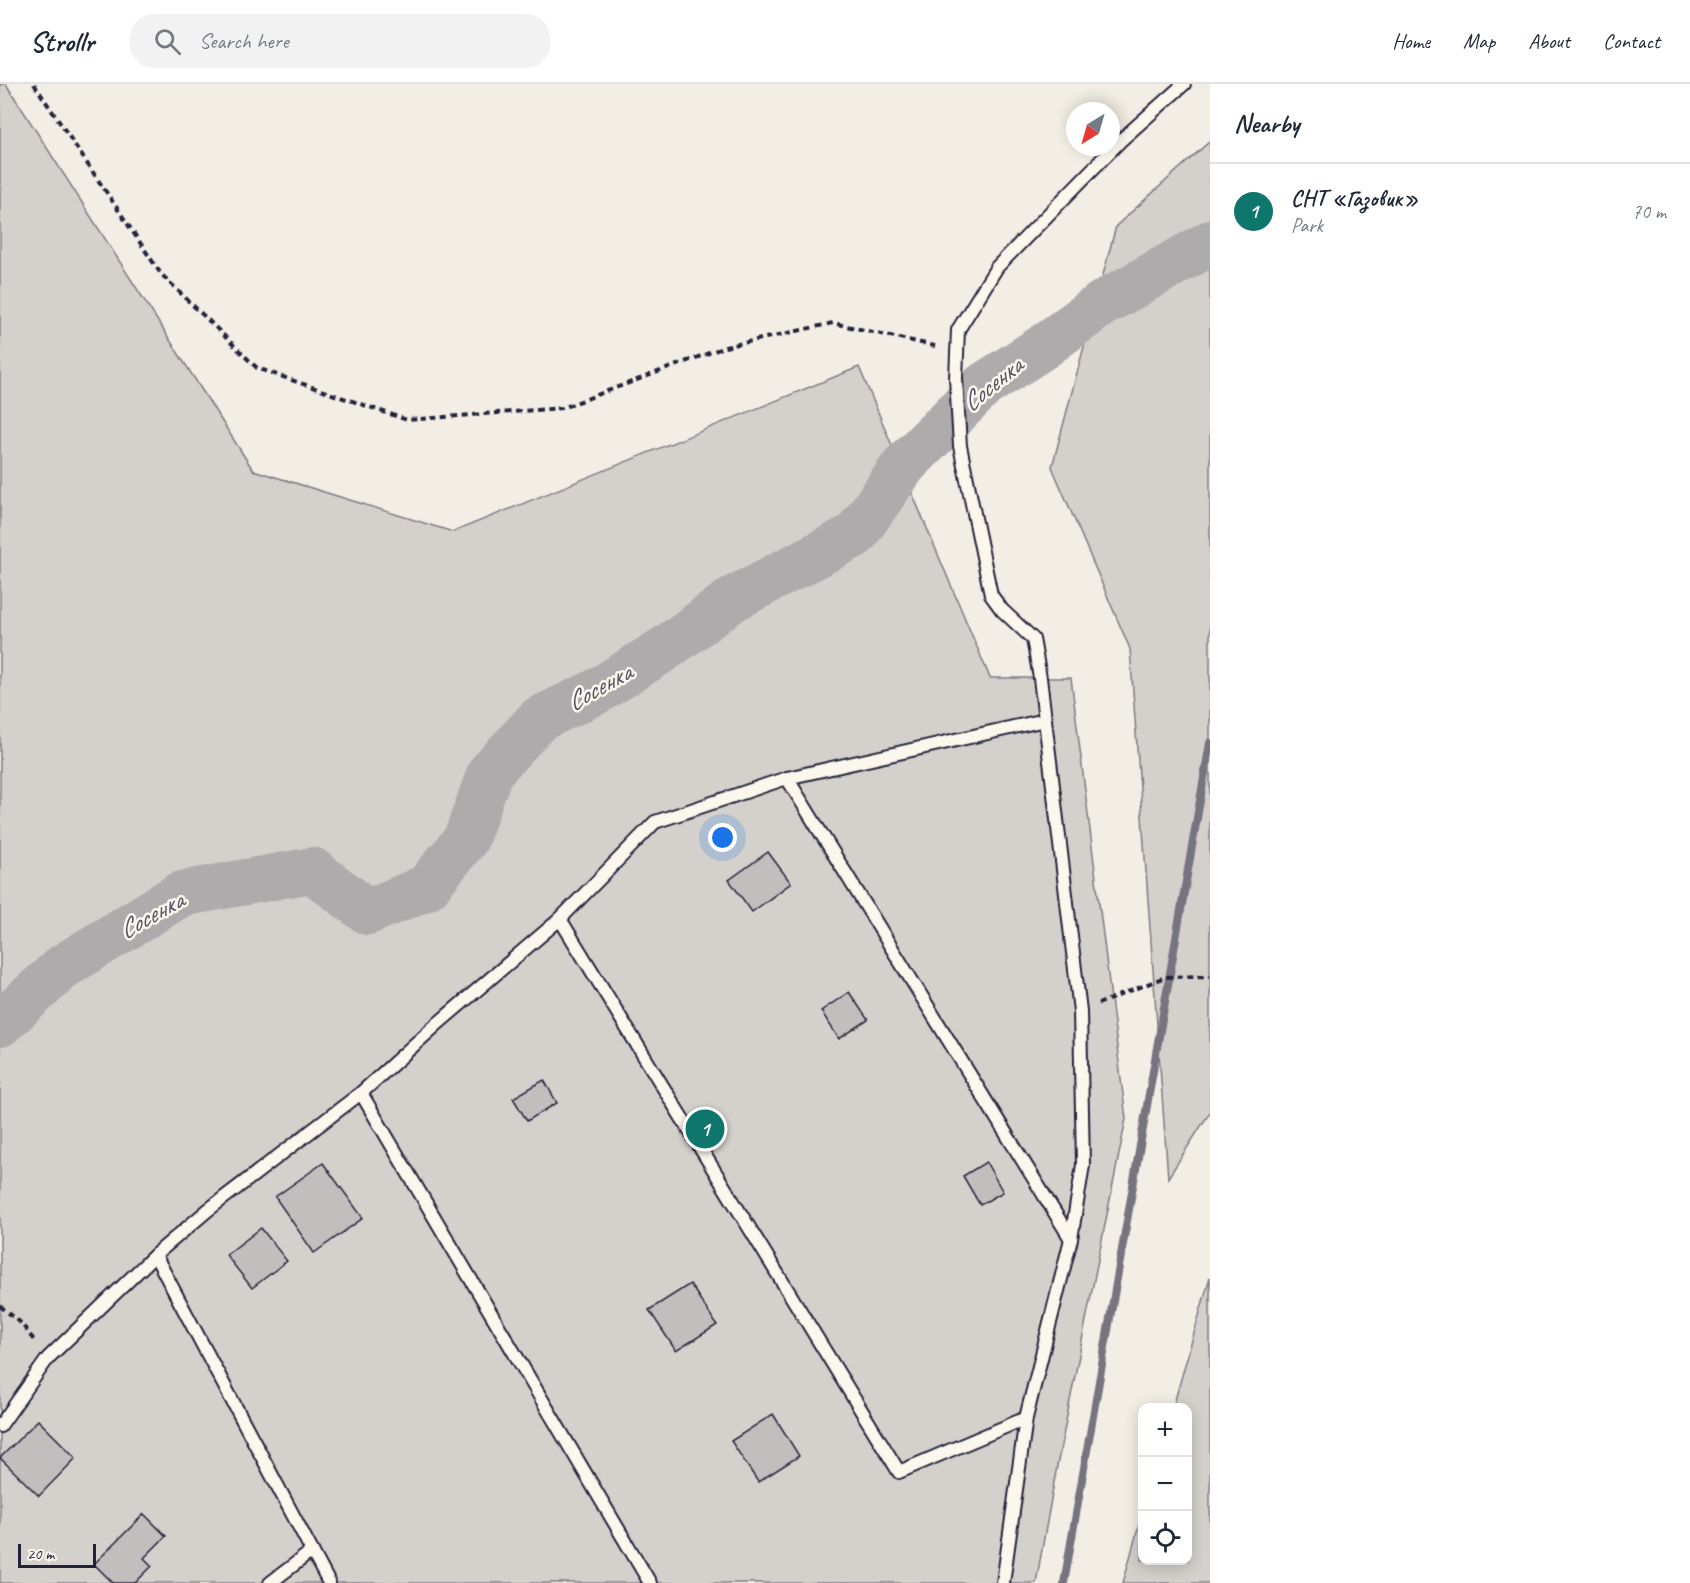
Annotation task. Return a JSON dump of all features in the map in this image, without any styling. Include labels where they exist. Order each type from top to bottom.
[{"type":"lane","points":[[1002,1583],[1026,1418],[1071,1239],[1083,1165],[1080,1011],[1033,639],[1002,610],[992,596],[960,446],[956,378],[958,330],[997,267],[1121,140],[1184,84]]},
{"type":"lane","points":[[0,1426],[48,1358],[155,1255],[208,1210],[361,1093],[560,919],[655,822],[787,778],[1045,720]]},
{"type":"lane","points":[[787,778],[1071,1239]]},
{"type":"lane","points":[[560,919],[899,1472],[1026,1418]]},
{"type":"lane","points":[[361,1093],[650,1583]]},
{"type":"lane","points":[[155,1255],[329,1583]]},
{"type":"lane","points":[[270,1583],[312,1551]]},
{"type":"path","points":[[34,84],[160,274],[257,368],[407,420],[562,408],[725,347],[833,323],[957,351]]},
{"type":"path","points":[[1080,1011],[1165,977],[1210,976]]},
{"type":"path","points":[[0,1306],[21,1323],[48,1358]]},
{"type":"shaded area","points":[[0,84],[6,84],[253,470],[453,532],[859,367],[990,678],[1071,678],[1126,1119],[1036,1583],[0,1583]]},
{"type":"shaded area","points":[[1210,141],[1210,1112],[1168,1178],[1130,649],[1052,467],[1116,226]]},
{"type":"shaded area","points":[[1210,1277],[1210,1583],[1123,1583],[1138,1529],[1138,1565],[1192,1565],[1192,1403],[1174,1403]]},
{"type":"building","points":[[768,852],[791,883],[752,912],[729,880]]},
{"type":"building","points":[[849,992],[868,1020],[839,1039],[821,1011]]},
{"type":"building","points":[[544,1080],[557,1103],[527,1121],[513,1098]]},
{"type":"building","points":[[986,1162],[1003,1192],[980,1205],[963,1176]]},
{"type":"building","points":[[323,1163],[363,1218],[314,1253],[275,1197]]},
{"type":"building","points":[[261,1228],[287,1261],[252,1288],[226,1255]]},
{"type":"building","points":[[690,1284],[717,1325],[676,1351],[649,1310]]},
{"type":"building","points":[[773,1414],[799,1456],[758,1482],[731,1441]]},
{"type":"building","points":[[38,1420],[76,1458],[39,1496],[0,1458]]},
{"type":"building","points":[[144,1514],[166,1536],[144,1558],[152,1566],[135,1583],[113,1583],[94,1564]]},
{"type":"waterway","name":"Сосенка","points":[[0,1024],[64,966],[181,894],[312,870],[368,912],[427,887],[466,839],[490,772],[539,719],[596,692],[666,648],[733,599],[855,535],[904,465],[984,385],[1043,347],[1103,303],[1210,243]]},
{"type":"waterway","points":[[1064,1583],[1210,743]]},
{"type":"place","name":"СНТ «Газовик»","points":[[705,1129]]}]
